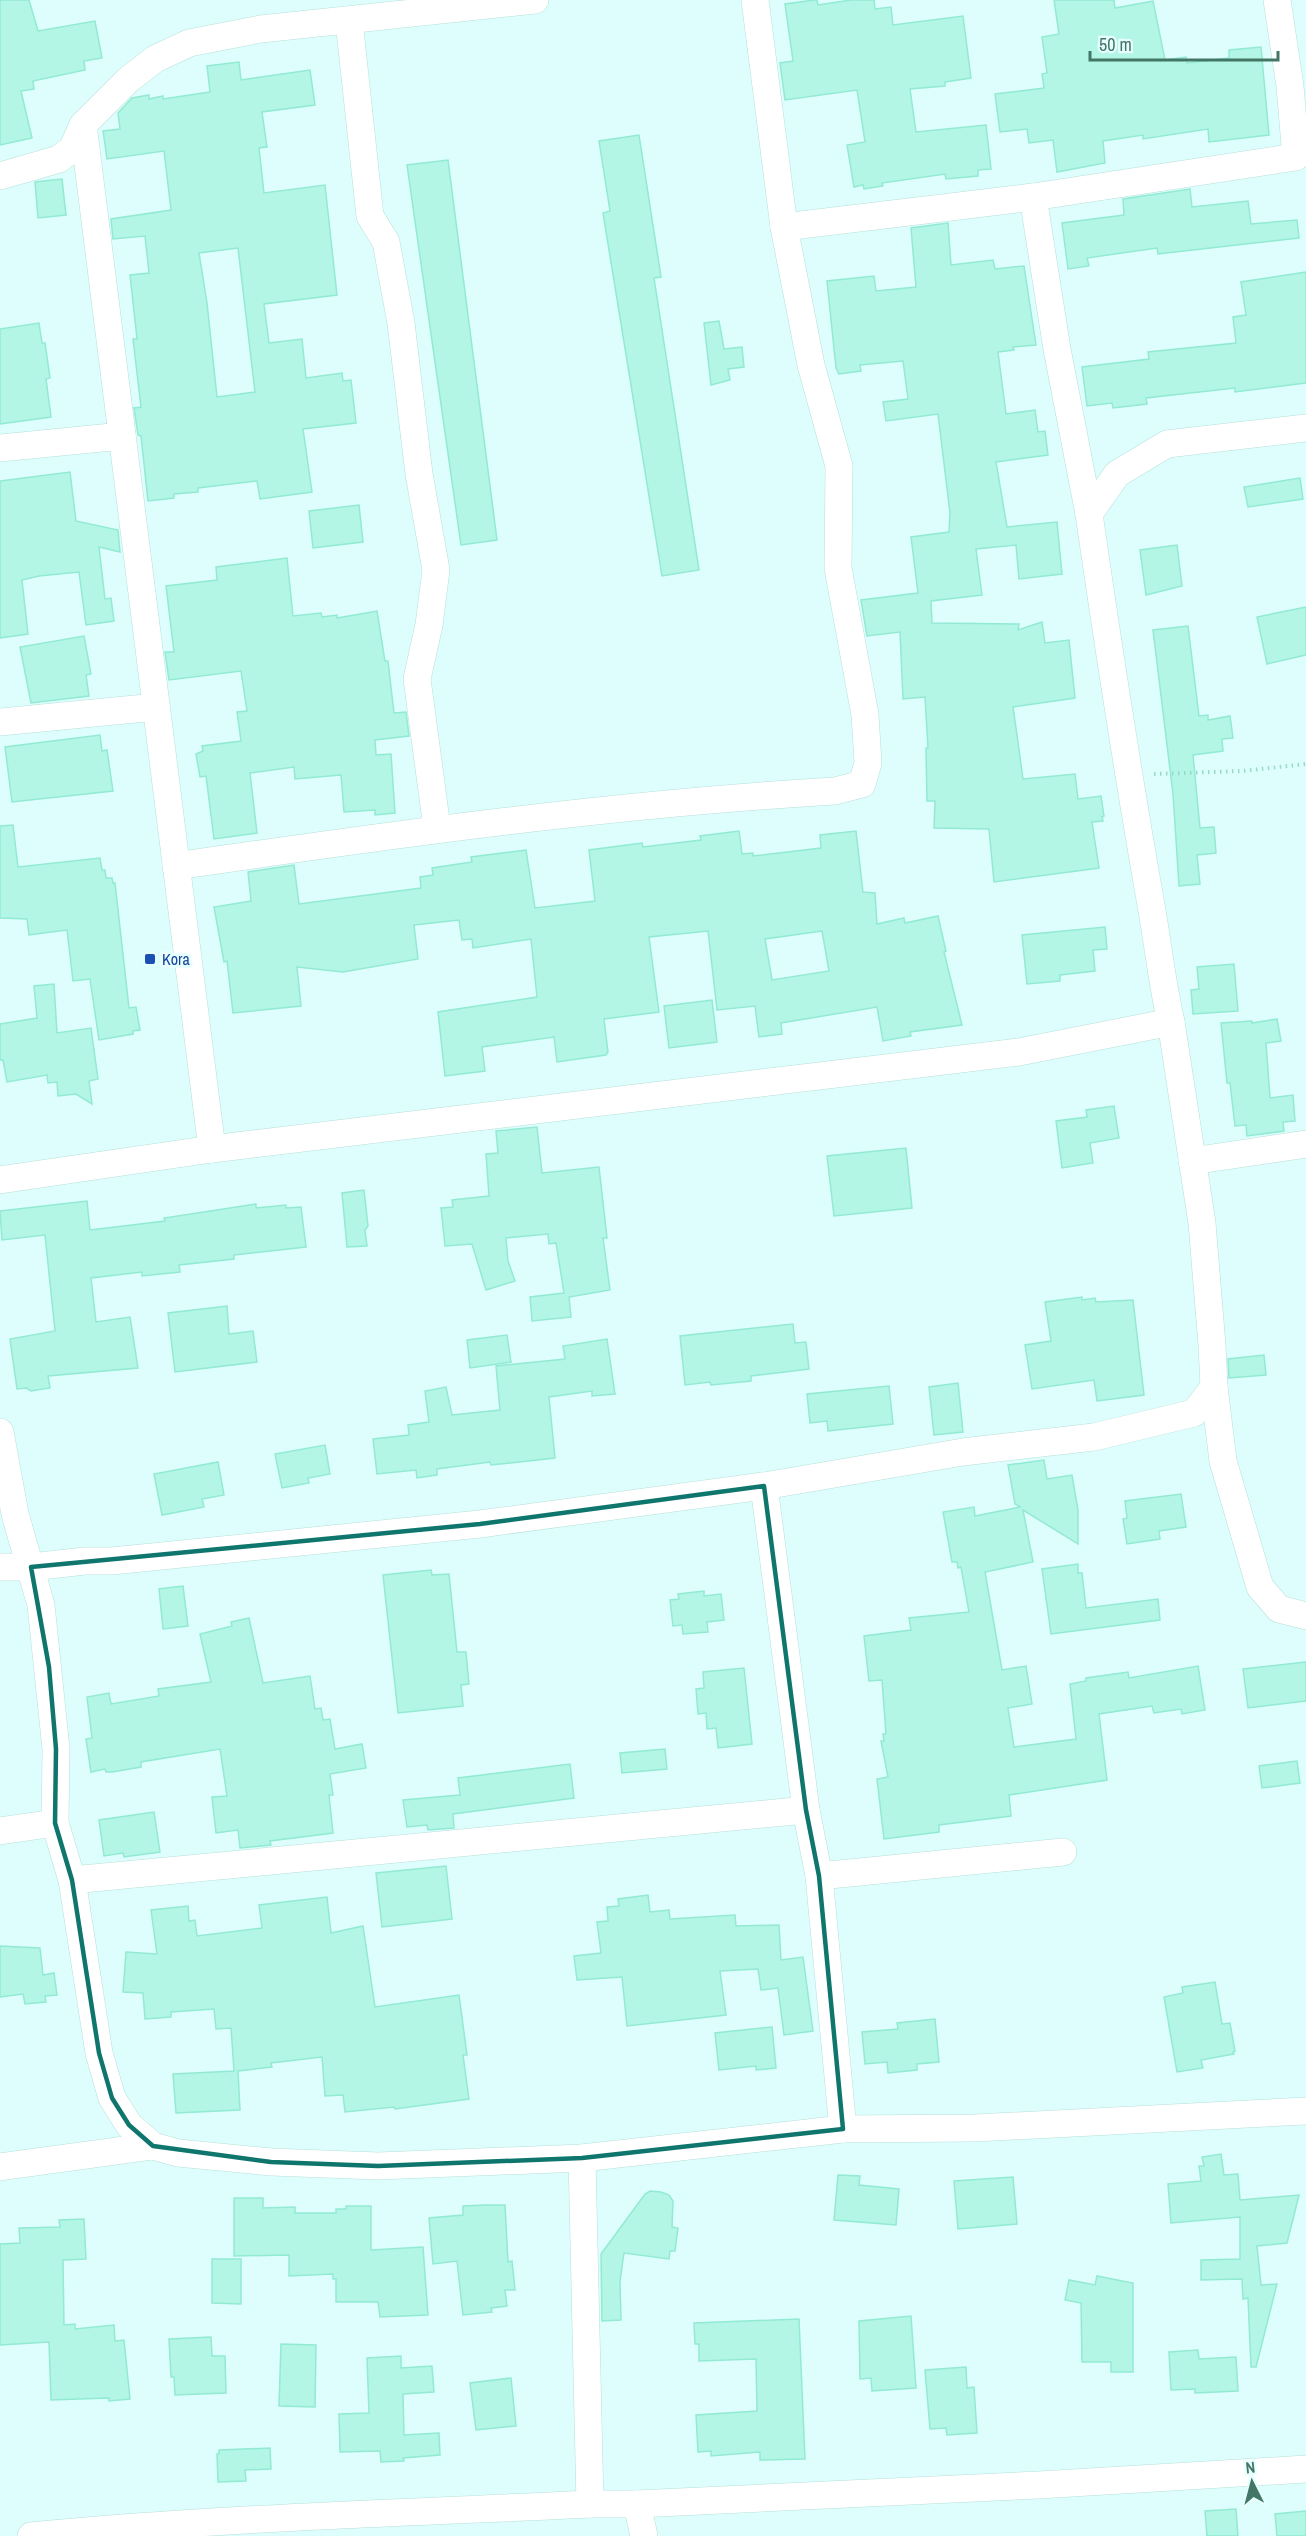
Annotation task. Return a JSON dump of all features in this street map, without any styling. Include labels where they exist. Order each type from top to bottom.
[{"type":"street","points":[[0,176],[59,159],[72,149],[83,125],[128,80],[155,59],[189,43],[261,29],[535,0]]},
{"type":"street","points":[[176,866],[437,828],[660,803],[835,791],[862,784],[868,763],[865,716],[838,568],[839,466],[811,365],[784,227],[755,0]]},
{"type":"street","points":[[784,227],[1033,197],[1296,157],[1290,86],[1277,0]]},
{"type":"street","points":[[349,21],[370,216],[386,243],[401,323],[419,474],[436,570],[429,625],[417,679],[437,828]]},
{"type":"street","points":[[83,125],[212,1149]]},
{"type":"street","points":[[1033,197],[1057,350],[1089,514],[1128,775],[1156,931],[1161,979],[1171,1022],[1202,1223],[1214,1387],[1223,1461],[1260,1587],[1279,1610],[1306,1616]]},
{"type":"street","points":[[1089,514],[1117,474],[1167,444],[1306,428]]},
{"type":"street","points":[[0,448],[122,436]]},
{"type":"street","points":[[0,722],[156,707]]},
{"type":"street","points":[[0,1180],[212,1149],[1019,1052],[1171,1022]]},
{"type":"street","points":[[1192,1161],[1306,1144]]},
{"type":"street","points":[[0,1567],[31,1567],[480,1524],[764,1486],[963,1452],[1094,1437],[1194,1413],[1214,1387]]},
{"type":"street","points":[[0,1432],[15,1514],[41,1605],[56,1749],[55,1823],[72,1880],[99,2053],[112,2098],[129,2125],[153,2146]]},
{"type":"street","points":[[764,1486],[806,1810],[819,1876],[843,2129]]},
{"type":"street","points":[[72,1880],[806,1810]]},
{"type":"street","points":[[0,1831],[55,1823]]},
{"type":"street","points":[[819,1876],[1062,1852]]},
{"type":"street","points":[[0,2167],[153,2146],[177,2153],[271,2162],[378,2166],[582,2158],[843,2129],[975,2128],[1306,2111]]},
{"type":"street","points":[[582,2158],[590,2504]]},
{"type":"street","points":[[31,2536],[590,2504],[637,2504],[1051,2484],[1306,2469]]},
{"type":"street","points":[[637,2504],[644,2536]]},
{"type":"path","points":[[1128,775],[1242,771],[1306,764]]},
{"type":"highlighted area","points":[[764,1486],[806,1810],[819,1876],[843,2129],[582,2158],[378,2166],[271,2162],[153,2146],[129,2125],[112,2098],[99,2053],[72,1880],[55,1823],[56,1749],[49,1667],[31,1567],[480,1524]]},
{"type":"building","points":[[0,0],[29,0],[38,31],[95,21],[102,58],[84,61],[85,70],[33,81],[34,89],[21,91],[32,138],[0,145]]},
{"type":"building","points":[[817,0],[818,5],[851,0],[874,0],[875,9],[891,7],[893,25],[963,16],[971,78],[945,82],[945,86],[910,89],[916,132],[986,125],[991,169],[978,170],[978,176],[946,179],[945,174],[882,183],[883,186],[864,189],[863,185],[854,187],[847,145],[865,142],[857,90],[785,100],[780,63],[793,61],[785,4]]},
{"type":"building","points":[[1054,0],[1114,0],[1115,8],[1153,1],[1165,60],[1186,57],[1187,63],[1229,58],[1229,50],[1261,47],[1269,135],[1209,142],[1208,129],[1143,139],[1143,135],[1103,141],[1105,163],[1057,172],[1053,140],[1029,143],[1027,129],[1000,132],[995,94],[1044,88],[1042,74],[1047,73],[1042,37],[1059,34]]},
{"type":"building","points":[[239,62],[241,80],[310,70],[315,105],[262,112],[267,147],[259,148],[264,193],[325,185],[337,295],[264,304],[269,343],[302,339],[306,378],[342,373],[343,381],[351,380],[356,423],[303,429],[312,492],[260,499],[257,481],[198,488],[198,492],[174,494],[174,498],[148,501],[141,436],[138,435],[134,408],[141,407],[133,339],[137,339],[130,275],[149,273],[145,236],[113,239],[111,219],[171,210],[164,151],[107,159],[103,131],[120,129],[118,113],[132,98],[149,95],[149,99],[163,96],[163,99],[210,92],[207,66]],"holes":[[[238,248],[255,392],[217,397],[199,253]]]},
{"type":"building","points":[[639,135],[661,277],[654,278],[699,570],[662,576],[603,213],[610,211],[599,141]]},
{"type":"building","points":[[448,160],[497,540],[461,545],[407,165]]},
{"type":"building","points":[[62,179],[66,215],[38,218],[35,182]]},
{"type":"building","points":[[1190,189],[1192,207],[1248,201],[1251,224],[1297,220],[1299,238],[1158,254],[1157,248],[1087,258],[1089,266],[1068,269],[1062,223],[1124,215],[1123,199]]},
{"type":"building","points":[[948,223],[951,265],[993,260],[995,269],[1024,266],[1036,345],[1013,347],[1014,350],[998,352],[1006,414],[1035,410],[1038,432],[1045,431],[1048,455],[996,462],[1007,527],[1057,522],[1062,574],[1019,579],[1016,545],[976,549],[982,595],[931,601],[932,623],[1019,624],[1018,630],[1042,622],[1045,643],[1069,640],[1075,698],[1013,707],[1023,779],[1075,774],[1078,799],[1101,796],[1103,821],[1092,822],[1099,868],[994,882],[989,829],[934,828],[935,801],[927,801],[926,748],[928,748],[925,697],[903,699],[900,632],[867,636],[861,600],[918,593],[911,537],[949,532],[950,513],[938,414],[886,421],[883,402],[908,399],[903,361],[860,365],[861,371],[839,374],[836,368],[827,281],[874,276],[876,291],[916,287],[911,228]]},
{"type":"building","points":[[1306,272],[1306,383],[1235,392],[1235,388],[1146,398],[1147,404],[1113,408],[1112,403],[1087,406],[1082,367],[1149,359],[1148,352],[1236,343],[1233,317],[1246,315],[1241,282]]},
{"type":"building","points":[[719,321],[724,349],[742,347],[744,367],[728,369],[730,380],[711,385],[704,323]]},
{"type":"building","points":[[39,323],[42,343],[45,343],[50,378],[46,379],[51,417],[0,424],[0,329]]},
{"type":"building","points":[[70,472],[76,521],[118,530],[120,552],[99,547],[105,599],[111,598],[114,621],[86,625],[79,572],[39,576],[22,580],[28,634],[0,638],[0,481]]},
{"type":"building","points":[[1300,478],[1303,499],[1248,507],[1244,487]]},
{"type":"building","points":[[359,505],[363,542],[313,548],[309,511]]},
{"type":"building","points":[[1177,545],[1182,586],[1146,595],[1140,550]]},
{"type":"building","points":[[287,558],[293,616],[321,613],[322,617],[337,615],[337,618],[377,611],[385,661],[388,661],[394,713],[406,712],[409,736],[375,740],[376,755],[391,754],[395,813],[375,815],[375,810],[344,812],[341,775],[295,779],[294,767],[250,773],[257,833],[214,839],[206,776],[200,777],[196,754],[203,751],[202,746],[241,741],[237,712],[247,711],[241,671],[169,680],[165,652],[174,652],[166,586],[217,580],[216,567]]},
{"type":"building","points":[[1306,607],[1306,655],[1267,664],[1257,617]]},
{"type":"building","points":[[1188,626],[1199,716],[1208,715],[1208,720],[1230,716],[1233,738],[1222,739],[1223,751],[1193,755],[1200,828],[1214,827],[1216,853],[1197,855],[1200,884],[1179,886],[1173,794],[1153,630]]},
{"type":"building","points":[[84,636],[91,674],[86,675],[89,696],[31,703],[20,647]]},
{"type":"building","points":[[100,735],[102,751],[107,750],[113,791],[12,802],[5,747]]},
{"type":"building","points":[[13,825],[18,867],[100,858],[106,878],[112,878],[115,883],[129,1008],[136,1007],[140,1030],[133,1031],[133,1034],[99,1040],[90,979],[73,981],[67,930],[29,935],[27,919],[0,918],[0,826]]},
{"type":"building","points":[[739,831],[742,854],[753,853],[753,856],[821,848],[820,835],[856,831],[863,892],[875,893],[877,924],[904,918],[905,923],[938,916],[946,951],[944,952],[962,1025],[910,1032],[911,1036],[883,1041],[877,1007],[781,1023],[782,1034],[759,1037],[755,1006],[717,1010],[708,931],[649,937],[659,1012],[604,1019],[608,1052],[606,1055],[557,1062],[554,1037],[482,1047],[485,1071],[445,1076],[438,1012],[537,997],[531,939],[473,948],[472,939],[462,940],[459,920],[414,925],[418,959],[343,972],[297,967],[301,1006],[233,1013],[227,961],[224,962],[214,907],[251,901],[248,872],[294,865],[299,904],[421,888],[420,877],[433,875],[432,868],[472,862],[471,857],[526,850],[535,908],[595,901],[589,850],[642,843],[643,847],[701,840],[700,836]],"holes":[[[822,931],[829,971],[772,980],[765,939]]]},
{"type":"building","points":[[1105,927],[1107,949],[1093,950],[1095,971],[1060,975],[1060,981],[1027,984],[1022,935]]},
{"type":"building","points":[[1234,964],[1238,1011],[1193,1014],[1191,990],[1199,989],[1197,967]]},
{"type":"building","points":[[54,984],[57,1033],[91,1028],[98,1079],[89,1081],[92,1104],[76,1094],[58,1096],[57,1082],[48,1083],[47,1075],[7,1082],[3,1060],[0,1060],[0,1024],[37,1018],[34,986]]},
{"type":"building","points":[[712,1000],[717,1042],[669,1048],[664,1006]]},
{"type":"building","points":[[1277,1019],[1281,1041],[1266,1043],[1270,1098],[1293,1095],[1295,1121],[1283,1122],[1284,1131],[1247,1136],[1246,1125],[1235,1126],[1230,1083],[1227,1083],[1221,1023],[1252,1021],[1252,1023]]},
{"type":"building","points":[[1114,1106],[1119,1138],[1090,1143],[1093,1163],[1062,1168],[1056,1121],[1087,1117],[1086,1110]]},
{"type":"building","points":[[537,1127],[542,1173],[599,1167],[607,1238],[603,1238],[610,1290],[569,1297],[571,1317],[532,1321],[530,1297],[564,1293],[556,1243],[549,1244],[548,1234],[506,1238],[508,1261],[515,1281],[486,1290],[472,1244],[445,1246],[441,1208],[453,1207],[452,1200],[489,1196],[486,1154],[498,1153],[496,1131]]},
{"type":"building","points":[[906,1148],[912,1208],[834,1216],[827,1156]]},
{"type":"building","points":[[364,1190],[368,1226],[365,1230],[367,1246],[347,1247],[342,1193]]},
{"type":"building","points":[[87,1201],[90,1230],[165,1221],[164,1218],[256,1204],[256,1208],[286,1205],[286,1208],[301,1207],[306,1247],[234,1255],[234,1259],[179,1265],[180,1272],[142,1276],[142,1272],[91,1278],[96,1322],[130,1317],[138,1368],[48,1376],[50,1388],[31,1391],[26,1388],[17,1389],[10,1339],[55,1331],[45,1235],[2,1240],[0,1211]]},
{"type":"building","points":[[1082,1297],[1082,1300],[1095,1298],[1096,1302],[1133,1300],[1144,1395],[1097,1401],[1094,1380],[1032,1389],[1025,1345],[1051,1341],[1045,1302]]},
{"type":"building","points":[[227,1306],[229,1334],[253,1331],[257,1362],[175,1372],[168,1313]]},
{"type":"building","points":[[793,1324],[795,1343],[806,1342],[809,1369],[751,1376],[751,1381],[685,1385],[680,1336]]},
{"type":"building","points":[[507,1335],[511,1362],[470,1368],[467,1340]]},
{"type":"building","points":[[607,1339],[615,1394],[592,1396],[592,1391],[549,1397],[555,1458],[491,1465],[490,1462],[437,1469],[437,1475],[417,1478],[416,1470],[377,1474],[373,1439],[409,1435],[408,1425],[429,1422],[425,1391],[446,1387],[452,1415],[500,1410],[496,1366],[565,1359],[563,1346]]},
{"type":"building","points":[[1264,1355],[1266,1375],[1229,1378],[1228,1359]]},
{"type":"building","points":[[958,1383],[963,1432],[934,1435],[929,1387]]},
{"type":"building","points":[[889,1386],[893,1424],[828,1431],[827,1421],[810,1423],[807,1394]]},
{"type":"building","points":[[325,1445],[330,1474],[308,1478],[309,1483],[282,1488],[275,1454]]},
{"type":"building","points":[[1044,1460],[1047,1479],[1072,1475],[1078,1510],[1078,1544],[1023,1510],[1033,1562],[985,1572],[1002,1670],[1026,1666],[1032,1704],[1008,1708],[1014,1747],[1076,1739],[1070,1684],[1086,1681],[1086,1678],[1128,1672],[1129,1678],[1198,1666],[1205,1710],[1182,1714],[1181,1709],[1154,1713],[1152,1706],[1099,1714],[1107,1780],[1009,1795],[1011,1816],[939,1825],[939,1832],[884,1839],[877,1779],[888,1777],[881,1741],[884,1741],[883,1734],[886,1734],[882,1680],[869,1681],[864,1636],[911,1630],[909,1618],[969,1612],[961,1567],[958,1568],[957,1562],[952,1562],[943,1512],[974,1507],[975,1516],[1020,1507],[1015,1504],[1008,1465]]},
{"type":"building","points":[[218,1462],[224,1495],[202,1499],[204,1507],[162,1515],[154,1474]]},
{"type":"building","points":[[1181,1494],[1186,1527],[1159,1531],[1160,1539],[1127,1544],[1123,1519],[1127,1518],[1125,1501]]},
{"type":"building","points":[[1078,1564],[1078,1573],[1082,1573],[1086,1608],[1158,1599],[1160,1620],[1051,1634],[1042,1569]]},
{"type":"building","points":[[431,1570],[432,1575],[449,1574],[457,1652],[466,1652],[469,1684],[461,1685],[463,1706],[398,1713],[383,1575]]},
{"type":"building","points":[[183,1586],[188,1626],[163,1629],[159,1589]]},
{"type":"building","points":[[704,1591],[704,1596],[721,1594],[724,1620],[707,1622],[708,1632],[683,1634],[682,1625],[673,1626],[670,1600],[679,1599],[678,1594]]},
{"type":"building","points":[[249,1618],[263,1683],[310,1676],[315,1709],[321,1708],[323,1720],[330,1719],[335,1749],[362,1744],[366,1768],[330,1774],[333,1795],[329,1795],[333,1833],[270,1841],[271,1845],[240,1848],[238,1830],[216,1833],[212,1797],[227,1796],[220,1749],[141,1762],[141,1767],[112,1772],[106,1772],[105,1769],[91,1772],[86,1739],[92,1738],[87,1697],[109,1693],[111,1704],[159,1696],[158,1689],[211,1682],[200,1634],[232,1626],[231,1622]]},
{"type":"building","points":[[1306,1662],[1306,1701],[1248,1708],[1243,1669]]},
{"type":"building","points":[[744,1668],[752,1744],[718,1748],[716,1728],[707,1729],[706,1713],[698,1714],[696,1689],[704,1688],[703,1672]]},
{"type":"building","points":[[665,1749],[667,1769],[622,1773],[620,1753]]},
{"type":"building","points":[[1297,1761],[1300,1783],[1262,1788],[1259,1766]]},
{"type":"building","points":[[570,1764],[574,1798],[453,1814],[454,1828],[428,1830],[427,1825],[407,1827],[403,1800],[460,1795],[458,1778]]},
{"type":"building","points":[[154,1812],[160,1852],[124,1857],[123,1853],[104,1856],[99,1820]]},
{"type":"building","points":[[446,1866],[452,1919],[382,1927],[376,1873]]},
{"type":"building","points":[[648,1895],[650,1912],[669,1910],[670,1919],[735,1915],[736,1926],[779,1925],[781,1960],[803,1957],[813,2031],[784,2035],[778,1988],[761,1990],[758,1969],[720,1971],[726,2015],[627,2026],[622,1977],[577,1980],[574,1956],[601,1953],[597,1922],[608,1921],[607,1907],[619,1906],[618,1899]]},
{"type":"building","points":[[327,1897],[331,1933],[363,1926],[375,2007],[459,1995],[467,2055],[463,2055],[469,2099],[395,2109],[394,2107],[345,2112],[343,2095],[325,2096],[322,2057],[271,2063],[272,2067],[238,2071],[240,2110],[176,2113],[173,2074],[234,2071],[231,2028],[216,2029],[214,2009],[171,2012],[171,2017],[145,2019],[143,1993],[123,1992],[126,1952],[157,1954],[151,1910],[188,1906],[189,1921],[195,1920],[197,1936],[262,1928],[259,1905]]},
{"type":"building","points":[[0,1946],[40,1948],[43,1975],[54,1973],[57,1995],[45,1996],[46,2002],[25,2004],[23,1994],[0,1997]]},
{"type":"building","points":[[1215,1982],[1222,2024],[1230,2023],[1234,2054],[1201,2060],[1203,2068],[1177,2072],[1164,1997],[1183,1993],[1182,1987]]},
{"type":"building","points":[[935,2019],[939,2062],[917,2064],[917,2070],[888,2073],[887,2062],[865,2064],[862,2032],[898,2029],[897,2023]]},
{"type":"building","points":[[772,2027],[776,2068],[756,2070],[756,2066],[719,2070],[715,2033]]},
{"type":"building","points":[[1221,2154],[1224,2175],[1238,2174],[1240,2200],[1299,2195],[1287,2243],[1257,2246],[1261,2285],[1277,2284],[1256,2367],[1251,2367],[1248,2298],[1243,2299],[1242,2279],[1201,2280],[1201,2260],[1240,2259],[1240,2217],[1171,2223],[1168,2184],[1201,2181],[1199,2166],[1204,2166],[1202,2157]]},
{"type":"building","points":[[838,2175],[860,2176],[859,2185],[899,2189],[896,2225],[834,2220]]},
{"type":"building","points":[[1013,2177],[1017,2224],[958,2229],[954,2181]]},
{"type":"building","points":[[650,2191],[669,2195],[673,2201],[672,2227],[678,2228],[675,2251],[670,2251],[669,2259],[624,2253],[620,2281],[621,2320],[602,2321],[601,2254],[645,2194]]},
{"type":"building","points":[[234,2198],[263,2198],[263,2208],[295,2207],[295,2213],[336,2213],[336,2209],[346,2209],[346,2206],[371,2206],[371,2250],[423,2247],[428,2315],[380,2317],[378,2302],[336,2302],[336,2279],[333,2279],[333,2274],[289,2276],[289,2255],[234,2256]]},
{"type":"building","points":[[505,2205],[508,2262],[512,2261],[515,2290],[505,2290],[507,2306],[491,2308],[492,2312],[463,2315],[457,2261],[433,2264],[429,2218],[463,2215],[463,2206]]},
{"type":"building","points":[[84,2219],[86,2259],[63,2260],[64,2325],[75,2324],[75,2329],[114,2325],[115,2341],[124,2340],[130,2399],[51,2400],[49,2342],[0,2345],[0,2244],[20,2243],[19,2228],[60,2227],[59,2220]]},
{"type":"building","points":[[212,2259],[241,2259],[241,2304],[212,2303]]},
{"type":"building","points":[[1097,2276],[1133,2283],[1133,2372],[1111,2372],[1111,2362],[1082,2362],[1081,2303],[1065,2300],[1069,2280],[1095,2285]]},
{"type":"building","points":[[911,2316],[916,2388],[872,2391],[871,2378],[860,2379],[859,2321]]},
{"type":"building","points":[[799,2319],[805,2459],[760,2460],[760,2452],[711,2456],[711,2451],[698,2452],[696,2415],[757,2411],[756,2359],[699,2361],[699,2344],[695,2344],[694,2323]]},
{"type":"building","points":[[211,2337],[212,2356],[225,2356],[226,2393],[175,2395],[174,2377],[171,2377],[169,2339]]},
{"type":"building","points":[[281,2344],[316,2345],[315,2407],[279,2406]]},
{"type":"building","points":[[1198,2350],[1199,2359],[1236,2357],[1238,2391],[1195,2393],[1195,2389],[1171,2390],[1169,2352]]},
{"type":"building","points":[[401,2356],[401,2368],[432,2366],[434,2392],[403,2394],[404,2435],[439,2433],[440,2455],[381,2462],[380,2451],[340,2452],[339,2414],[369,2413],[367,2358]]},
{"type":"building","points":[[966,2367],[967,2388],[974,2387],[977,2433],[947,2435],[946,2428],[930,2429],[925,2370]]},
{"type":"building","points":[[511,2378],[516,2426],[476,2430],[470,2383]]},
{"type":"building","points":[[270,2448],[271,2469],[245,2470],[246,2481],[218,2482],[217,2454],[219,2450]]},
{"type":"building","points":[[1236,2509],[1238,2536],[1207,2536],[1205,2511]]},
{"type":"building","points":[[1306,2511],[1306,2536],[1277,2536],[1275,2514]]},
{"type":"place","name":"Kora","points":[[150,959]]}]
